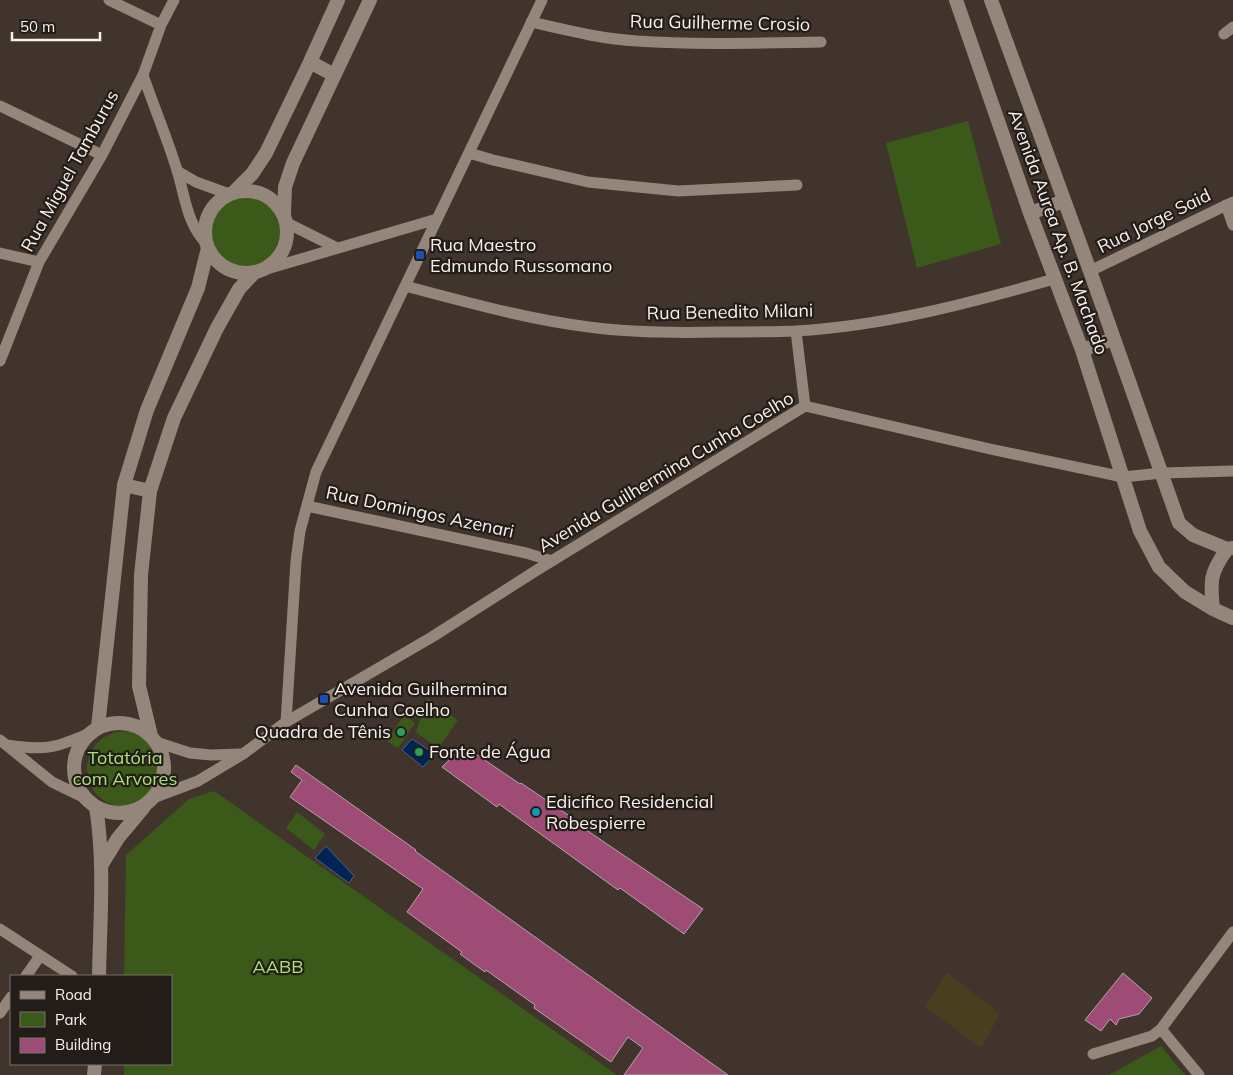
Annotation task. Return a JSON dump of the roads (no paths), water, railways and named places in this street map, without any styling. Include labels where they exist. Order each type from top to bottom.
[{"type":"street","points":[[109,0],[162,25]]},
{"type":"street","name":"Rua Miguel Tamburus","points":[[0,361],[39,262],[102,155],[143,75],[162,25],[174,0]]},
{"type":"street","points":[[232,193],[252,174],[266,153],[338,0]]},
{"type":"street","points":[[102,865],[118,838],[150,801],[161,785],[164,771],[162,756],[154,739],[140,686],[140,575],[150,490],[174,418],[217,328],[239,289],[257,272],[272,264],[281,254],[286,242],[285,187],[292,163],[370,0]]},
{"type":"street","points":[[286,722],[296,561],[300,532],[316,472],[542,0]]},
{"type":"street","name":"Avenida Aurea Ap. B. Machado","points":[[956,0],[1030,213],[1082,350],[1140,531],[1159,567],[1184,592],[1233,618]]},
{"type":"street","name":"Avenida Aurea Ap. B. Machado","points":[[991,0],[1179,523],[1194,535],[1230,548]]},
{"type":"street","name":"Rua Guilherme Crosio","points":[[531,22],[570,31],[635,41],[712,43],[821,42]]},
{"type":"street","points":[[310,62],[334,75]]},
{"type":"street","points":[[143,75],[177,171],[195,231],[219,263],[235,272],[257,272],[437,219]]},
{"type":"street","points":[[0,106],[102,155]]},
{"type":"street","points":[[469,153],[588,182],[678,191],[797,185]]},
{"type":"street","points":[[177,171],[196,182],[232,193]]},
{"type":"street","points":[[85,798],[77,786],[74,772],[75,757],[80,744],[94,730],[124,485],[147,410],[198,288],[208,246],[205,235],[206,221],[212,208],[222,198],[232,193],[249,190],[263,194],[275,202],[285,219],[338,248]]},
{"type":"street","points":[[1030,213],[1064,200]]},
{"type":"street","points":[[1230,204],[1233,225]]},
{"type":"street","name":"Rua Jorge Said","points":[[1090,271],[1230,204]]},
{"type":"street","points":[[0,253],[39,262]]},
{"type":"street","name":"Rua Benedito Milani","points":[[405,286],[516,315],[590,328],[670,333],[796,331],[841,326],[912,315],[983,300],[1054,279]]},
{"type":"street","points":[[796,331],[805,406]]},
{"type":"street","points":[[1082,350],[1113,339]]},
{"type":"street","name":"Avenida Guilhermina Cunha Coelho","points":[[150,801],[198,781],[243,754],[286,722],[432,637],[537,570],[805,406],[990,449],[1123,477],[1162,473],[1233,472]]},
{"type":"street","points":[[124,485],[150,490]]},
{"type":"street","name":"Rua Domingos Azenari","points":[[307,506],[526,553],[552,561]]},
{"type":"street","points":[[1213,609],[1211,581],[1215,566],[1230,548]]},
{"type":"street","name":"Rua Domingos Azenari","points":[[526,553],[537,570]]},
{"type":"street","points":[[4,743],[32,749],[48,748],[64,744],[109,724],[120,722],[137,726],[154,739],[190,753],[211,755],[243,754]]},
{"type":"street","points":[[4,743],[52,782],[108,812],[122,813],[134,810],[150,801]]},
{"type":"street","points":[[96,807],[102,865],[99,975]]},
{"type":"street","points":[[0,929],[70,975]]},
{"type":"street","points":[[1092,1054],[1152,1036],[1161,1029],[1232,936]]},
{"type":"street","points":[[27,975],[40,956]]},
{"type":"street","points":[[0,1013],[10,998]]},
{"type":"street","points":[[1161,1029],[1200,1075]]},
{"type":"water","name":"Fonte de Água","points":[[412,739],[435,754],[423,767],[402,750]]},
{"type":"water","points":[[326,846],[354,876],[349,883],[315,858]]},
{"type":"place","name":"Rua Maestro Edmundo Russomano","points":[[420,255]]},
{"type":"place","name":"Avenida Guilhermina Cunha Coelho","points":[[324,699]]},
{"type":"place","name":"Quadra de Tênis","points":[[401,732]]},
{"type":"place","name":"Fonte de Água","points":[[419,752]]},
{"type":"place","name":"Edicifico Residencial Robespierre","points":[[536,812]]},
{"type":"park label","name":"Totatória com Arvores","points":[[125,768]]},
{"type":"park label","name":"AABB","points":[[278,967]]}]
